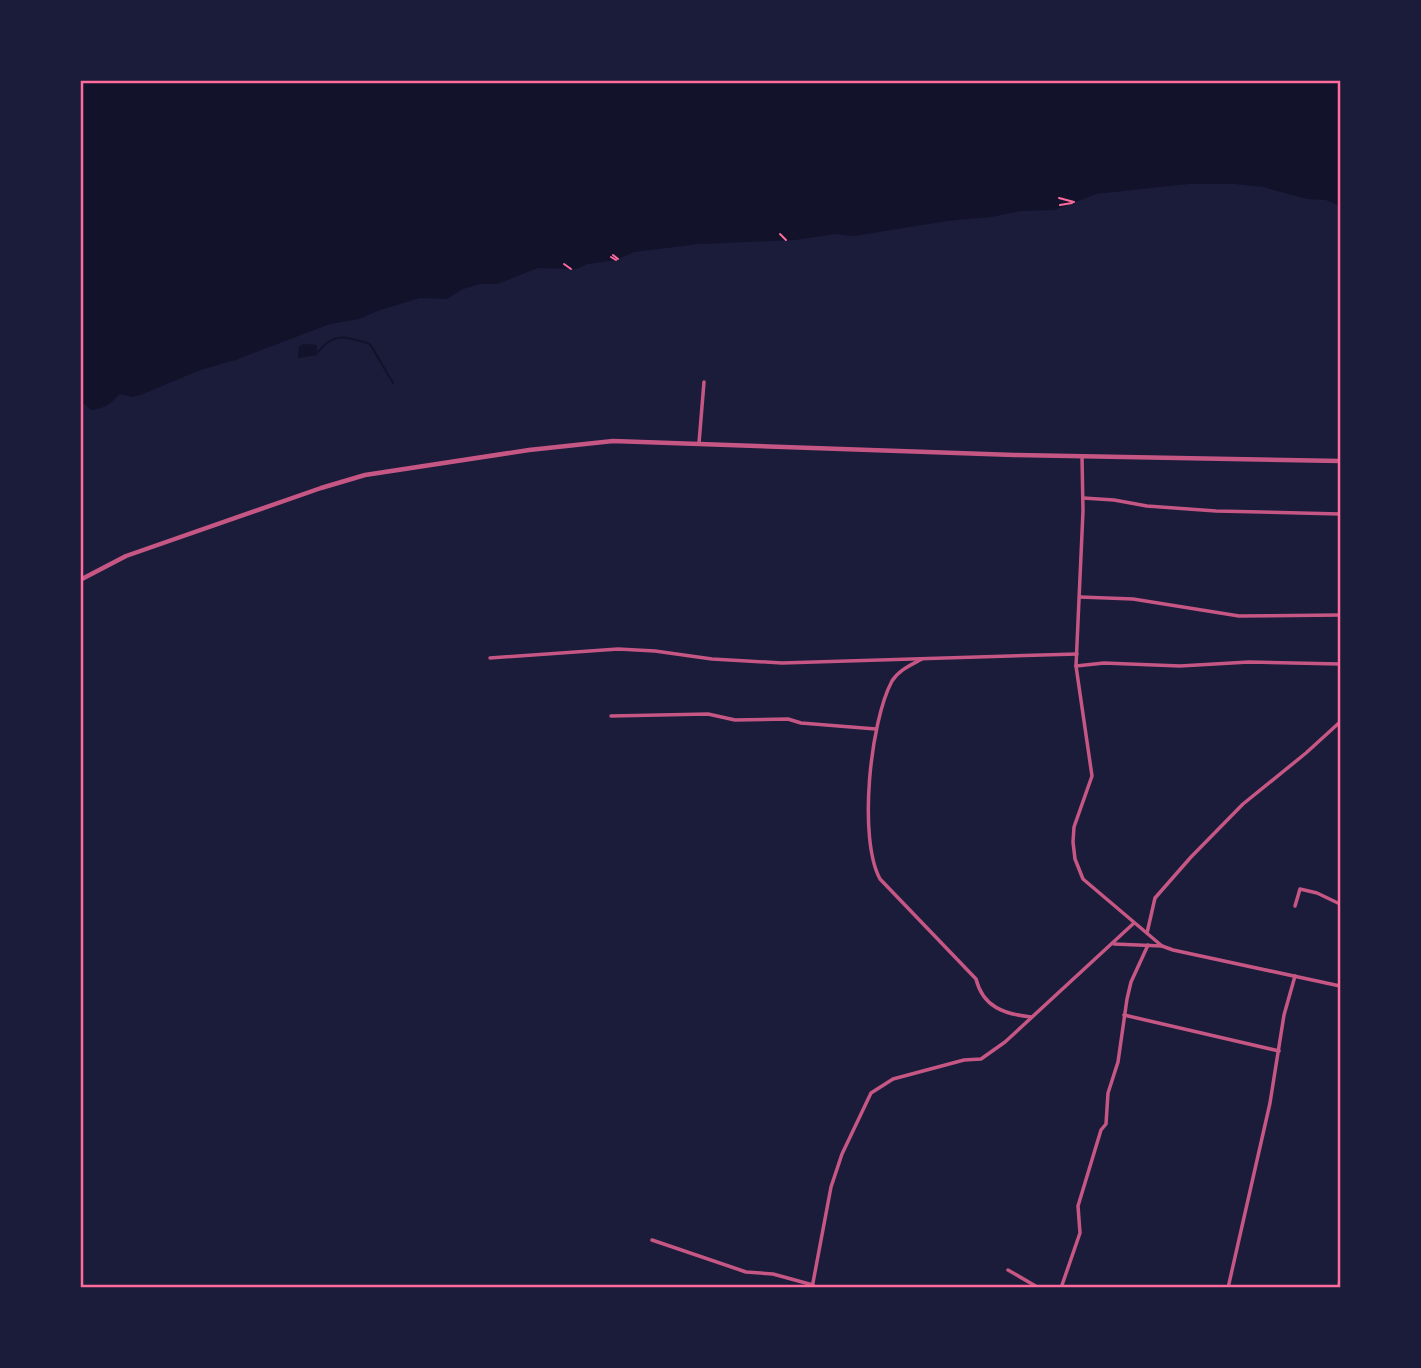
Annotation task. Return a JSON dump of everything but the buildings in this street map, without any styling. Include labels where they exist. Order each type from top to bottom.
[{"type":"street","points":[[699,443],[704,382]]},
{"type":"street","points":[[80,580],[126,556],[365,475],[529,450],[614,441],[776,448],[1340,461]]},
{"type":"street","points":[[1082,456],[1083,498],[1076,666],[1092,776],[1074,827],[1075,859],[1083,879],[1162,946]]},
{"type":"street","points":[[1083,498],[1216,511],[1340,514]]},
{"type":"street","points":[[1080,597],[1133,599],[1239,616],[1340,615]]},
{"type":"street","points":[[490,658],[618,649],[749,662],[1077,653]]},
{"type":"street","points":[[924,658],[903,669],[893,679],[881,710],[868,792],[873,866],[880,879],[976,979],[979,993],[991,1006],[1010,1015],[1031,1017]]},
{"type":"street","points":[[1076,666],[1104,663],[1180,666],[1249,662],[1340,664]]},
{"type":"street","points":[[611,716],[708,714],[735,719],[788,719],[801,723],[877,729]]},
{"type":"street","points":[[1147,933],[1155,898],[1191,857],[1243,804],[1340,722]]},
{"type":"street","points":[[1294,906],[1300,889],[1317,893],[1340,904]]},
{"type":"street","points":[[652,1240],[746,1272],[773,1273],[812,1286],[831,1187],[842,1154],[871,1093],[881,1084],[893,1079],[964,1060],[981,1059],[1005,1042],[1135,923]]},
{"type":"street","points":[[1111,944],[1162,946],[1340,986]]},
{"type":"street","points":[[1061,1287],[1080,1233],[1078,1206],[1101,1130],[1106,1124],[1108,1093],[1118,1062],[1131,982],[1147,945]]},
{"type":"street","points":[[1228,1287],[1270,1103],[1284,1015],[1295,976]]},
{"type":"street","points":[[1124,1015],[1279,1051]]},
{"type":"street","points":[[1007,1270],[1039,1287]]},
{"type":"street","points":[[1339,1287],[1340,1278]]},
{"type":"path","points":[[1059,198],[1073,202],[1060,205]]},
{"type":"path","points":[[780,234],[786,240]]},
{"type":"path","points":[[612,256],[617,259]]},
{"type":"path","points":[[564,264],[571,269]]},
{"type":"shaded area","points":[[1282,80],[1319,83],[1340,81],[1340,206],[1326,200],[1307,199],[1263,187],[1188,184],[1096,194],[1055,210],[1021,211],[854,236],[835,234],[795,240],[699,244],[634,252],[616,260],[588,264],[576,269],[538,268],[497,284],[480,284],[463,289],[447,299],[420,298],[359,319],[330,324],[235,360],[200,370],[143,394],[133,397],[120,394],[111,403],[100,408],[91,410],[80,400],[80,81]]},
{"type":"shaded area","points":[[317,345],[317,355],[298,358],[299,346]]},
{"type":"waterway","points":[[318,352],[336,338],[370,344],[393,383]]}]
